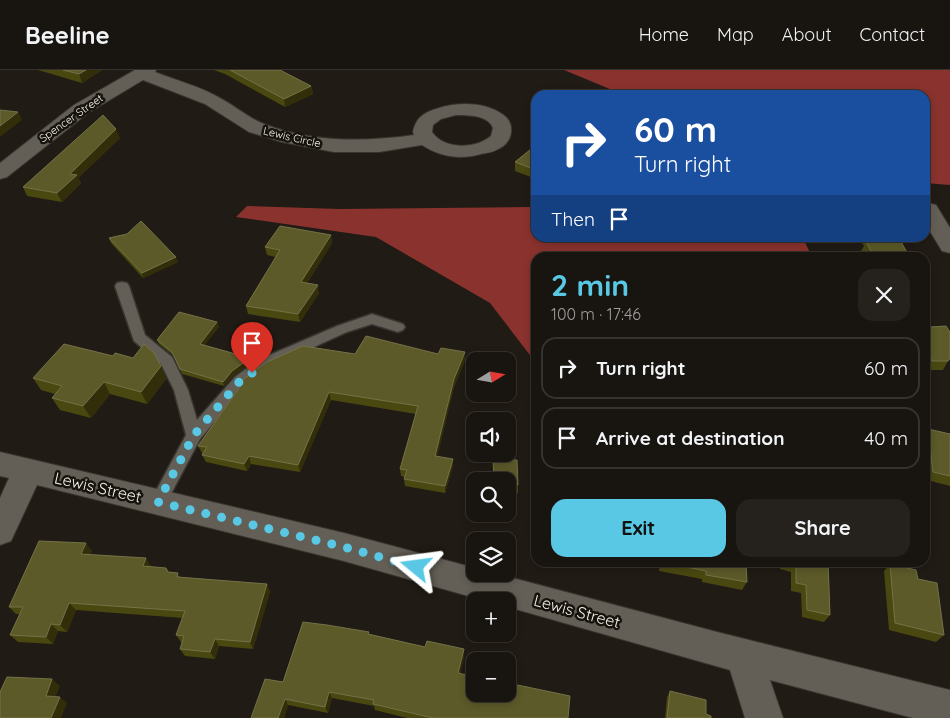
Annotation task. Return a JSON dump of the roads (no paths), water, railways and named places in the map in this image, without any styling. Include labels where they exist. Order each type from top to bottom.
[{"type":"street","name":"Lewis Circle","points":[[144,71],[211,100],[256,128],[314,144],[378,146],[425,139]]},
{"type":"street","name":"Spencer Street","points":[[0,173],[81,109],[144,71]]},
{"type":"street","points":[[930,213],[950,246]]},
{"type":"street","points":[[0,530],[14,468]]},
{"type":"street","name":"Lewis Street","points":[[14,468],[344,547],[950,710]]},
{"type":"street","points":[[744,656],[764,718]]},
{"type":"lane","points":[[122,286],[140,337],[167,361],[181,390],[194,435]]},
{"type":"lane","points":[[158,502],[194,435],[240,381],[263,364],[342,329],[372,320],[398,327]]}]
